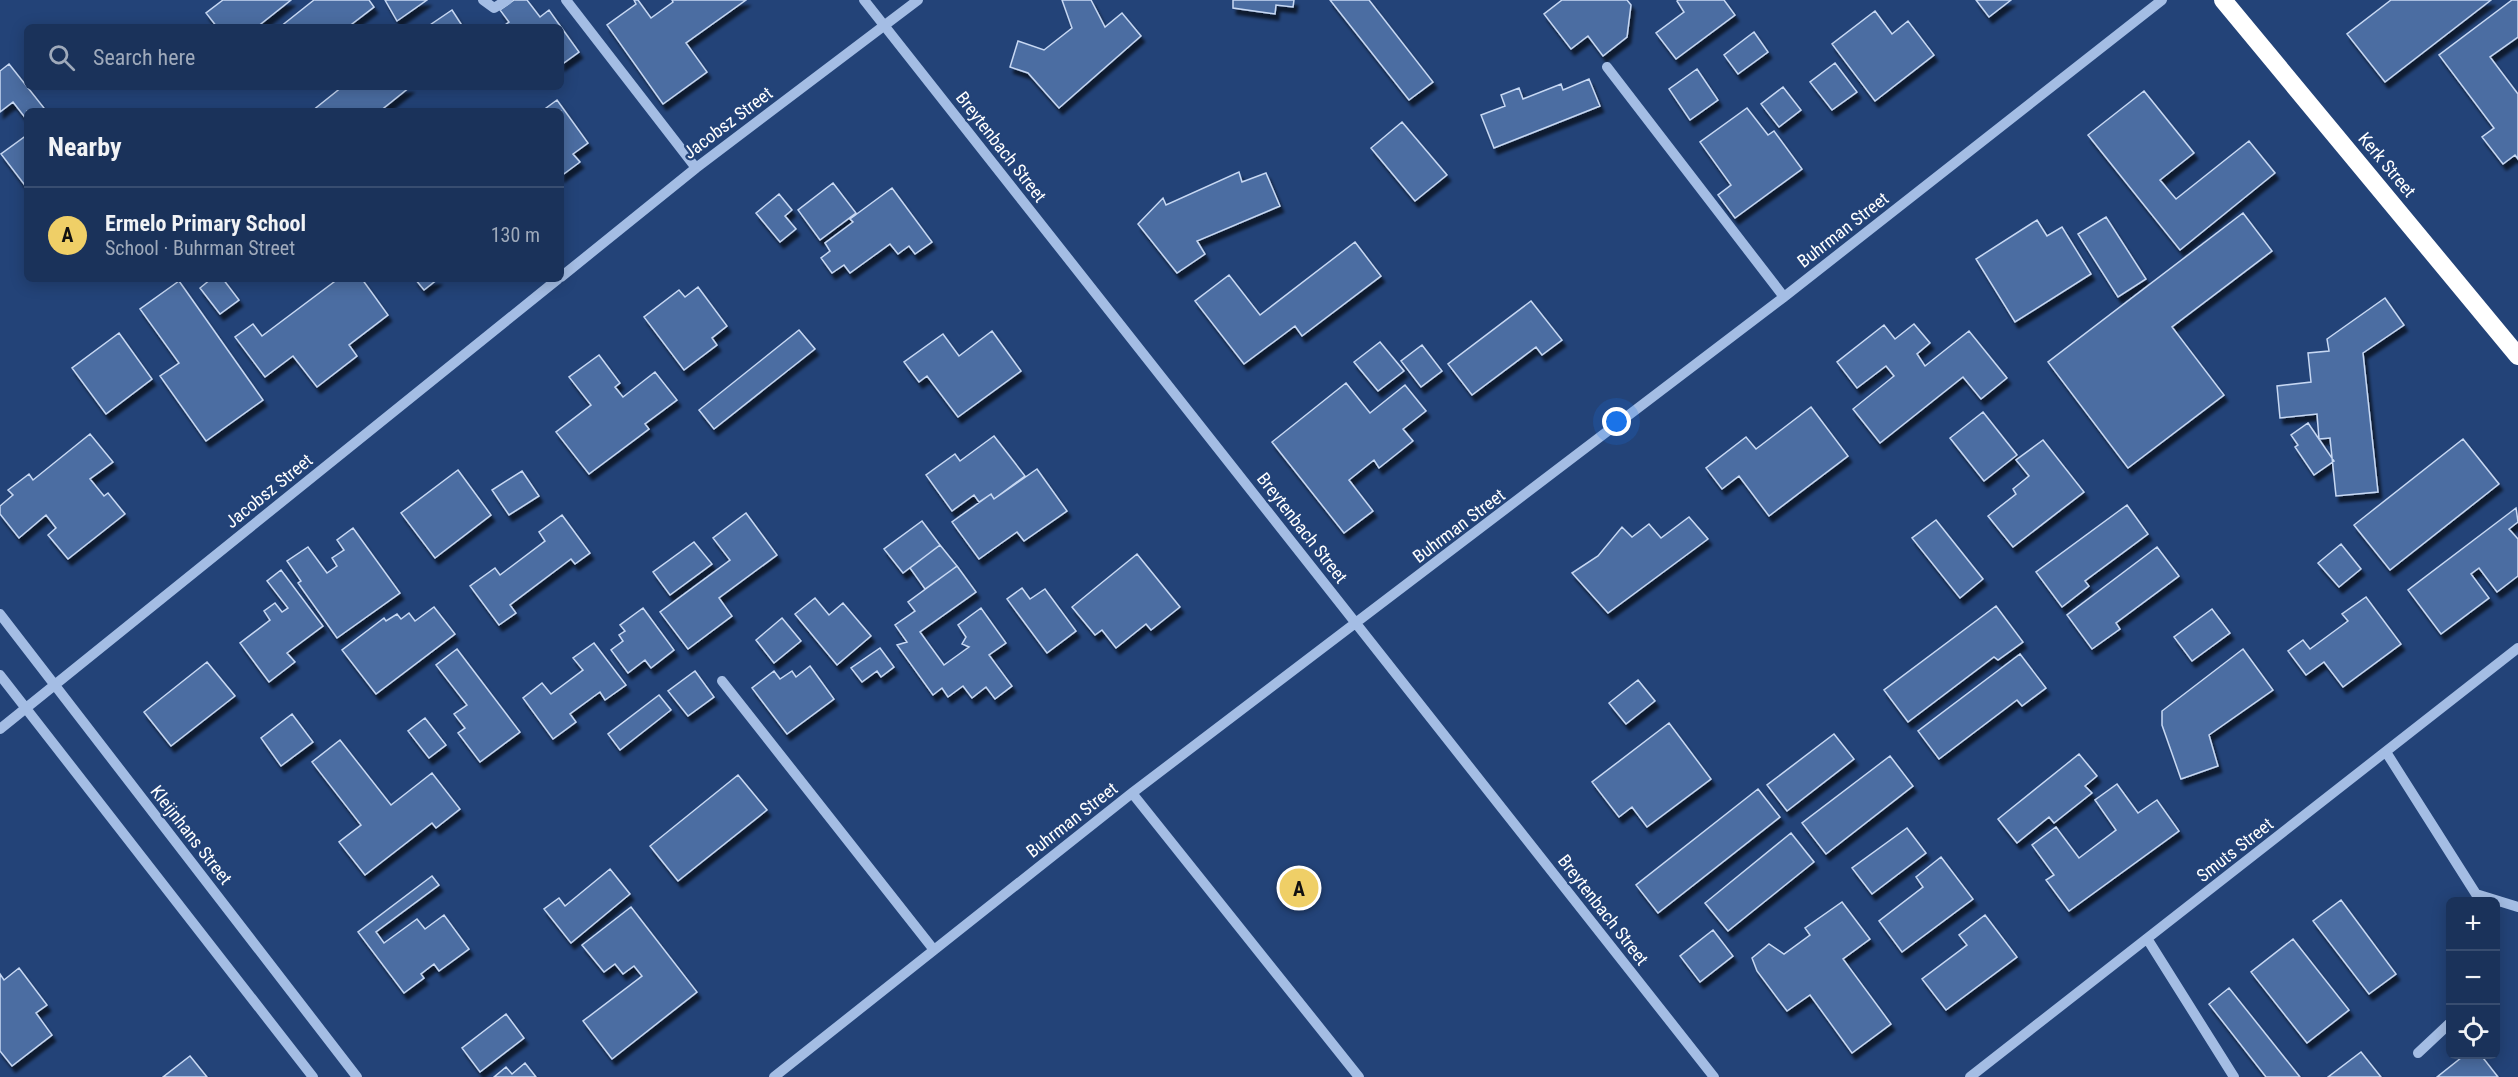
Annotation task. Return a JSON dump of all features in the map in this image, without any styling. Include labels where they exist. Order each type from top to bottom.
[{"type":"highway","name":"Kerk Street","points":[[2223,0],[2518,356]]},
{"type":"street","points":[[483,0],[494,8],[507,0]]},
{"type":"street","points":[[566,0],[696,168]]},
{"type":"street","name":"Breytenbach Street","points":[[864,0],[1714,1077]]},
{"type":"street","name":"Jacobsz Street","points":[[564,275],[696,168],[918,0]]},
{"type":"street","name":"Buhrman Street","points":[[774,1077],[1132,793],[1357,625],[1784,297],[2162,0]]},
{"type":"street","points":[[1607,67],[1784,297]]},
{"type":"street","name":"Jacobsz Street","points":[[0,729],[555,282]]},
{"type":"street","name":"Kleijnhans Street","points":[[0,614],[357,1077]]},
{"type":"street","name":"Smuts Street","points":[[1970,1077],[2148,940],[2518,648]]},
{"type":"street","points":[[0,675],[314,1077]]},
{"type":"street","points":[[722,681],[934,950]]},
{"type":"street","points":[[2386,752],[2477,897]]},
{"type":"street","points":[[1132,793],[1359,1077]]},
{"type":"street","points":[[2500,903],[2518,907]]},
{"type":"street","points":[[2148,940],[2235,1077]]},
{"type":"street","points":[[2418,1053],[2446,1028]]},
{"type":"building","points":[[223,0],[291,0],[261,24],[215,24],[206,13]]},
{"type":"building","points":[[314,0],[369,0],[374,7],[352,24],[284,24]]},
{"type":"building","points":[[385,0],[427,0],[397,21]]},
{"type":"building","points":[[514,0],[527,0],[540,17],[549,10],[559,24],[506,24],[509,22],[500,10]]},
{"type":"building","points":[[634,0],[638,0],[651,18],[673,2],[672,0],[746,0],[686,43],[707,72],[663,104],[607,25],[636,4]]},
{"type":"building","points":[[1062,0],[1091,0],[1105,27],[1122,13],[1141,36],[1059,108],[1028,73],[1010,67],[1018,41],[1044,50],[1072,28]]},
{"type":"building","points":[[1233,0],[1294,0],[1293,7],[1276,5],[1275,14],[1233,8]]},
{"type":"building","points":[[1330,0],[1369,0],[1433,82],[1409,100]]},
{"type":"building","points":[[1562,0],[1627,0],[1631,5],[1627,37],[1603,56],[1588,36],[1571,49],[1544,14]]},
{"type":"building","points":[[1678,0],[1724,0],[1735,15],[1676,59],[1656,33],[1684,12]]},
{"type":"building","points":[[1976,0],[2011,0],[1989,17]]},
{"type":"building","points":[[2391,0],[2491,0],[2385,82],[2347,34]]},
{"type":"building","points":[[2512,0],[2518,0],[2518,37],[2490,57],[2518,94],[2518,159],[2515,155],[2503,164],[2482,137],[2494,128],[2439,55]]},
{"type":"building","points":[[452,10],[461,24],[431,24]]},
{"type":"building","points":[[1875,11],[1892,34],[1908,21],[1934,55],[1875,101],[1832,44]]},
{"type":"building","points":[[564,31],[579,52],[564,63]]},
{"type":"building","points":[[1754,32],[1768,52],[1738,74],[1724,55]]},
{"type":"building","points":[[1835,63],[1857,92],[1832,110],[1810,82]]},
{"type":"building","points":[[9,64],[24,83],[24,90],[30,90],[44,108],[24,108],[24,116],[13,102],[0,112],[0,71]]},
{"type":"building","points":[[1697,69],[1718,100],[1690,120],[1669,89]]},
{"type":"building","points":[[1589,79],[1600,106],[1494,148],[1481,115],[1505,106],[1501,95],[1519,88],[1523,99],[1561,84],[1563,90]]},
{"type":"building","points":[[1783,87],[1801,110],[1779,127],[1761,104]]},
{"type":"building","points":[[338,90],[406,90],[384,108],[316,108]]},
{"type":"building","points":[[2144,91],[2194,153],[2160,180],[2176,199],[2249,141],[2275,173],[2180,250],[2088,135]]},
{"type":"building","points":[[557,100],[563,108],[546,108]]},
{"type":"building","points":[[1747,108],[1768,135],[1774,131],[1802,169],[1735,218],[1718,195],[1731,185],[1700,142]]},
{"type":"building","points":[[564,110],[588,143],[573,154],[580,162],[564,174]]},
{"type":"building","points":[[1402,122],[1447,175],[1415,201],[1371,148]]},
{"type":"building","points":[[24,137],[24,184],[1,154]]},
{"type":"building","points":[[1239,172],[1242,182],[1266,173],[1280,206],[1197,241],[1205,254],[1177,273],[1138,224],[1163,198],[1166,205]]},
{"type":"building","points":[[833,183],[856,213],[820,240],[798,210]]},
{"type":"building","points":[[892,188],[932,242],[915,254],[909,246],[898,254],[890,244],[850,273],[844,265],[832,273],[821,258],[830,251],[825,243],[853,222],[850,219]]},
{"type":"building","points":[[779,194],[792,210],[785,216],[796,229],[780,242],[756,213]]},
{"type":"building","points":[[2243,213],[2272,251],[2172,327],[2224,395],[2128,468],[2048,362]]},
{"type":"building","points":[[2106,217],[2146,279],[2118,297],[2078,234]]},
{"type":"building","points":[[2037,220],[2047,236],[2062,227],[2091,274],[2015,322],[1976,259]]},
{"type":"building","points":[[1355,242],[1381,276],[1302,336],[1295,326],[1244,364],[1195,301],[1229,275],[1260,315]]},
{"type":"building","points":[[180,282],[263,400],[206,441],[160,376],[179,363],[140,309]]},
{"type":"building","points":[[207,282],[225,282],[239,300],[220,314],[200,288]]},
{"type":"building","points":[[334,282],[364,282],[388,315],[349,345],[357,356],[317,387],[293,356],[265,377],[235,337],[253,324],[262,336]]},
{"type":"building","points":[[417,282],[434,282],[424,290]]},
{"type":"building","points":[[698,287],[727,326],[712,338],[717,345],[684,370],[644,317],[679,290],[685,297]]},
{"type":"building","points":[[2385,298],[2404,325],[2363,353],[2378,492],[2336,496],[2330,438],[2319,439],[2317,414],[2280,418],[2277,386],[2311,382],[2308,353],[2329,351],[2327,339]]},
{"type":"building","points":[[1531,301],[1562,340],[1542,355],[1536,347],[1472,395],[1448,364]]},
{"type":"building","points":[[1914,324],[1930,343],[1917,354],[1925,366],[1969,331],[2007,378],[1981,399],[1963,377],[1880,443],[1853,409],[1894,376],[1886,366],[1857,388],[1837,362],[1884,325],[1895,339]]},
{"type":"building","points":[[799,330],[815,349],[714,429],[699,410]]},
{"type":"building","points":[[992,331],[1021,371],[958,417],[927,376],[919,382],[904,362],[943,334],[959,356]]},
{"type":"building","points":[[119,333],[152,379],[106,414],[72,368]]},
{"type":"building","points":[[1380,342],[1404,371],[1378,391],[1354,362]]},
{"type":"building","points":[[1422,345],[1442,371],[1421,387],[1401,361]]},
{"type":"building","points":[[599,355],[620,383],[615,387],[623,397],[655,372],[677,400],[645,424],[649,429],[589,474],[556,432],[591,405],[569,377]]},
{"type":"building","points":[[1346,383],[1370,413],[1405,385],[1426,411],[1403,429],[1413,441],[1379,468],[1374,460],[1349,480],[1373,511],[1344,533],[1272,442]]},
{"type":"building","points":[[1811,407],[1848,456],[1769,516],[1739,476],[1722,489],[1706,468],[1746,437],[1756,449]]},
{"type":"building","points":[[1983,412],[2017,455],[1984,481],[1950,438]]},
{"type":"building","points":[[2308,423],[2334,461],[2314,475],[2295,447],[2298,445],[2291,435]]},
{"type":"building","points":[[90,434],[113,462],[90,479],[104,496],[108,493],[125,514],[68,559],[48,535],[56,528],[46,515],[19,538],[0,514],[0,506],[13,495],[8,490],[29,474],[33,480]]},
{"type":"building","points":[[994,436],[1025,476],[994,499],[991,494],[979,502],[974,495],[952,511],[926,475],[955,454],[960,461]]},
{"type":"building","points":[[2463,439],[2499,484],[2390,570],[2354,525]]},
{"type":"building","points":[[2043,440],[2084,492],[2013,547],[1988,516],[2016,494],[2013,489],[2029,476],[2016,460]]},
{"type":"building","points":[[1037,469],[1067,511],[1024,541],[1017,532],[979,559],[952,522],[991,494],[994,499]]},
{"type":"building","points":[[458,470],[491,515],[435,558],[401,513]]},
{"type":"building","points":[[522,471],[539,496],[509,515],[492,490]]},
{"type":"building","points":[[2127,505],[2148,534],[2085,581],[2089,586],[2062,607],[2036,572]]},
{"type":"building","points":[[2516,508],[2518,522],[2509,529],[2518,539],[2518,576],[2497,592],[2479,568],[2471,574],[2489,598],[2441,634],[2408,590]]},
{"type":"building","points":[[746,513],[777,555],[719,598],[732,616],[688,649],[660,612],[730,560],[713,538]]},
{"type":"building","points":[[562,515],[590,553],[575,564],[571,559],[510,605],[516,613],[499,625],[470,586],[495,568],[500,575],[545,541],[539,532]]},
{"type":"building","points":[[1689,517],[1708,539],[1608,613],[1572,573],[1598,556],[1622,527],[1632,537],[1649,524],[1661,538]]},
{"type":"building","points":[[1936,520],[1983,579],[1960,598],[1912,538]]},
{"type":"building","points":[[922,521],[940,545],[903,573],[884,549]]},
{"type":"building","points":[[353,528],[400,593],[337,638],[298,583],[301,581],[287,561],[308,547],[327,573],[337,566],[332,558],[344,550],[337,540]]},
{"type":"building","points":[[694,542],[712,564],[670,595],[653,572]]},
{"type":"building","points":[[2341,544],[2361,569],[2339,587],[2318,563]]},
{"type":"building","points":[[940,545],[957,566],[925,589],[910,568]]},
{"type":"building","points":[[2157,547],[2179,576],[2116,623],[2120,629],[2092,649],[2067,615]]},
{"type":"building","points":[[1137,554],[1180,607],[1151,630],[1146,624],[1116,648],[1102,630],[1095,635],[1072,607]]},
{"type":"building","points":[[957,566],[976,592],[920,632],[944,665],[969,647],[962,644],[966,637],[958,625],[981,608],[1006,643],[989,655],[1012,686],[995,699],[986,687],[972,698],[963,686],[948,697],[942,688],[933,695],[897,645],[907,642],[895,625],[915,611],[908,602]]},
{"type":"building","points":[[281,570],[323,626],[287,653],[295,662],[269,682],[240,643],[270,620],[264,611],[275,603],[282,612],[288,608],[267,581]]},
{"type":"building","points":[[1022,588],[1030,599],[1045,589],[1076,631],[1047,653],[1007,599]]},
{"type":"building","points":[[2366,597],[2401,644],[2343,687],[2324,662],[2306,675],[2288,651],[2303,640],[2310,649],[2348,621],[2342,614]]},
{"type":"building","points":[[815,598],[829,615],[843,603],[871,636],[837,665],[795,614]]},
{"type":"building","points":[[1996,606],[2023,642],[1998,660],[1994,657],[1908,722],[1884,690]]},
{"type":"building","points":[[434,607],[455,634],[376,694],[342,650],[384,618],[386,621],[397,614],[401,619],[409,613],[415,621]]},
{"type":"building","points":[[643,608],[674,650],[651,668],[645,660],[628,673],[611,650],[623,641],[619,635],[625,631],[620,625]]},
{"type":"building","points":[[2212,609],[2230,633],[2192,661],[2174,637]]},
{"type":"building","points":[[782,618],[801,641],[774,663],[756,640]]},
{"type":"building","points":[[594,643],[626,685],[605,700],[600,692],[570,714],[576,722],[553,739],[523,698],[542,683],[551,694],[583,670],[573,658]]},
{"type":"building","points":[[880,648],[894,667],[881,677],[877,671],[862,682],[851,668]]},
{"type":"building","points":[[457,649],[520,732],[480,762],[458,733],[465,728],[454,714],[467,705],[436,665]]},
{"type":"building","points":[[2243,649],[2273,690],[2209,735],[2218,766],[2181,779],[2162,725],[2162,711]]},
{"type":"building","points":[[2020,654],[2046,688],[2022,706],[2017,700],[1939,759],[1918,731]]},
{"type":"building","points":[[207,662],[235,696],[171,746],[144,712]]},
{"type":"building","points":[[810,666],[834,699],[787,734],[752,688],[774,671],[780,679],[792,671],[796,677]]},
{"type":"building","points":[[695,671],[714,697],[688,716],[668,691]]},
{"type":"building","points":[[1638,680],[1655,701],[1626,724],[1609,703]]},
{"type":"building","points":[[659,695],[671,710],[620,750],[608,734]]},
{"type":"building","points":[[292,714],[313,742],[281,766],[261,738]]},
{"type":"building","points":[[425,718],[446,745],[429,758],[408,731]]},
{"type":"building","points":[[1669,723],[1711,779],[1647,827],[1632,807],[1619,817],[1592,782]]},
{"type":"building","points":[[1834,734],[1854,759],[1787,811],[1767,785]]},
{"type":"building","points":[[340,740],[391,805],[432,773],[460,809],[436,828],[432,823],[365,875],[339,842],[361,825],[312,762]]},
{"type":"building","points":[[2079,754],[2097,776],[2085,786],[2092,793],[2054,823],[2049,817],[2017,843],[1998,819]]},
{"type":"building","points":[[1890,756],[1913,786],[1826,854],[1802,823]]},
{"type":"building","points":[[738,775],[767,810],[678,881],[650,846]]},
{"type":"building","points":[[2117,784],[2138,813],[2157,800],[2179,831],[2069,911],[2046,880],[2054,875],[2032,845],[2056,827],[2079,858],[2116,830],[2095,800]]},
{"type":"building","points":[[1758,789],[1780,817],[1658,913],[1636,885]]},
{"type":"building","points":[[1907,828],[1926,853],[1872,894],[1852,868]]},
{"type":"building","points":[[1791,833],[1814,862],[1728,931],[1705,903]]},
{"type":"building","points":[[1941,857],[1973,899],[1902,952],[1879,921],[1923,887],[1916,877]]},
{"type":"building","points":[[610,869],[630,894],[571,943],[544,909],[559,898],[565,906]]},
{"type":"building","points":[[432,876],[439,885],[376,932],[384,943],[417,919],[425,929],[444,915],[469,949],[439,971],[434,964],[421,974],[424,978],[404,993],[358,932]]},
{"type":"building","points":[[2341,900],[2396,974],[2369,994],[2313,921]]},
{"type":"building","points":[[1842,902],[1870,939],[1843,959],[1891,1024],[1852,1053],[1810,995],[1787,1011],[1757,971],[1752,958],[1769,944],[1784,954],[1810,935],[1805,928]]},
{"type":"building","points":[[631,907],[697,992],[612,1059],[583,1021],[642,976],[634,966],[623,974],[615,964],[604,972],[582,945]]},
{"type":"building","points":[[1985,915],[2017,957],[1946,1010],[1922,979],[1967,945],[1959,935]]},
{"type":"building","points":[[1713,930],[1733,956],[1700,982],[1680,956]]},
{"type":"building","points":[[2293,939],[2349,1010],[2307,1043],[2251,972]]},
{"type":"building","points":[[19,968],[47,1005],[36,1013],[52,1035],[12,1066],[0,1051],[0,974],[4,980]]},
{"type":"building","points":[[2229,988],[2300,1077],[2266,1077],[2209,1004]]},
{"type":"building","points":[[506,1014],[524,1038],[480,1072],[462,1048]]},
{"type":"building","points":[[2361,1052],[2381,1077],[2328,1077]]},
{"type":"building","points":[[190,1056],[207,1077],[163,1077]]},
{"type":"building","points":[[2460,1059],[2484,1059],[2498,1077],[2437,1077]]},
{"type":"building","points":[[525,1063],[536,1077],[494,1077],[506,1067],[512,1074]]},
{"type":"place","name":"Ermelo Primary School","points":[[1299,888]]}]
